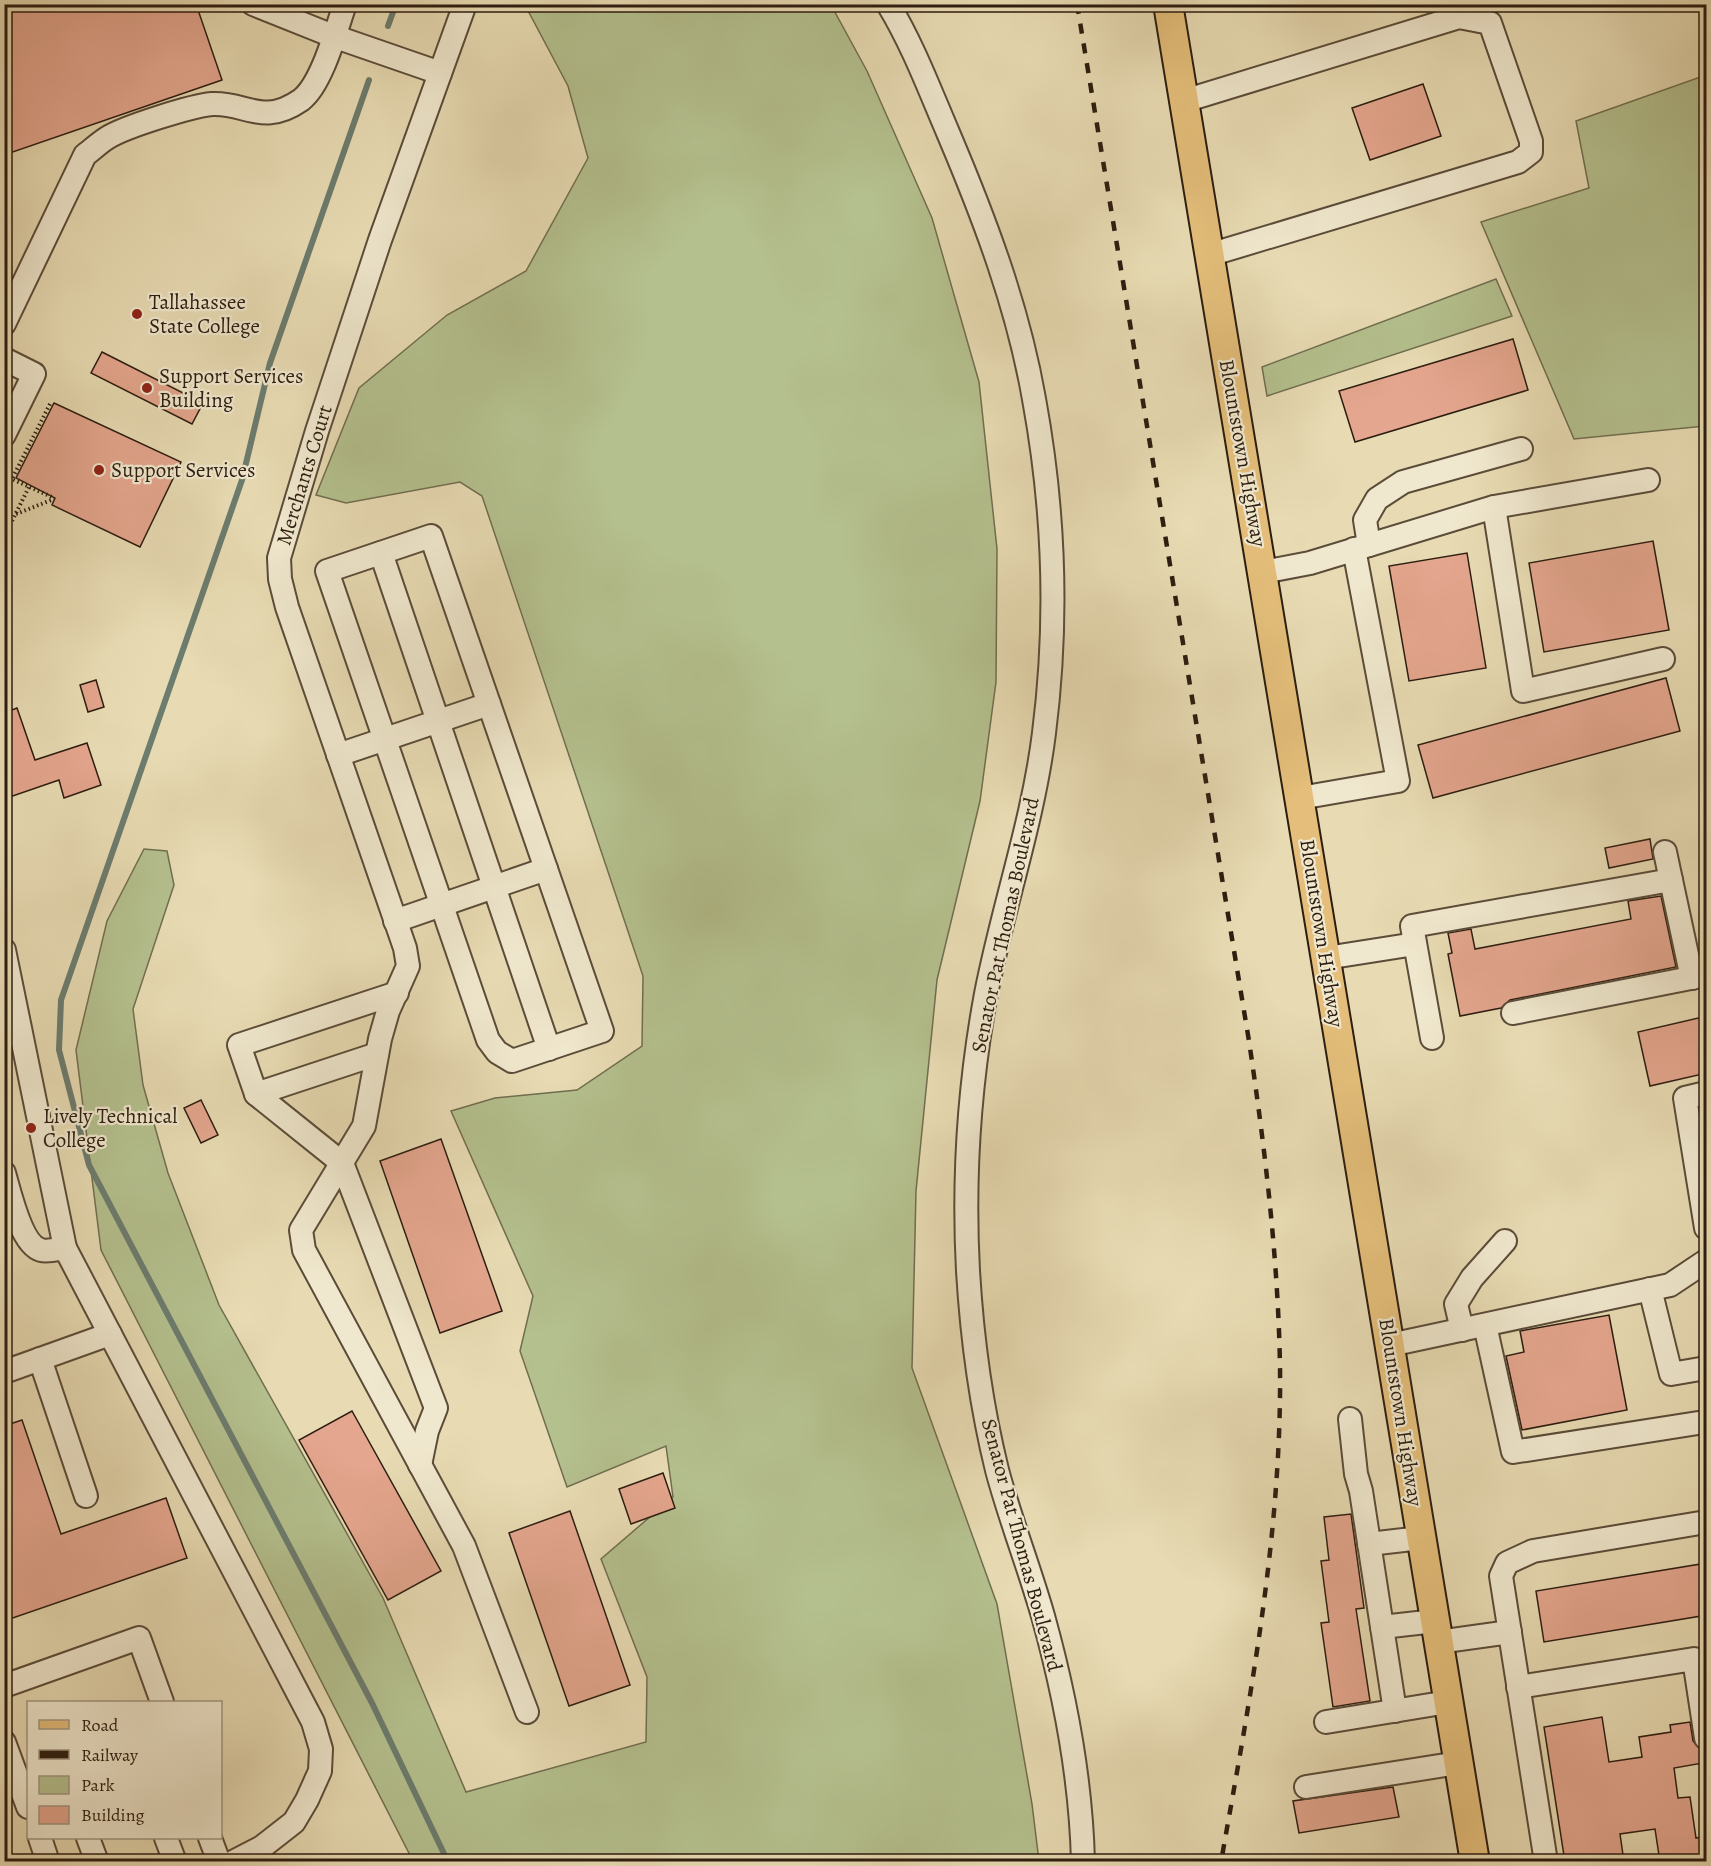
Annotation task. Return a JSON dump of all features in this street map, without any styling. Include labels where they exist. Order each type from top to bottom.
[{"type":"main road","name":"Blountstown Highway","points":[[1168,4],[1474,1862]]},
{"type":"street","points":[[253,4],[333,36],[440,73]]},
{"type":"street","points":[[4,324],[12,286],[85,155],[109,137],[192,106],[215,104],[258,114],[302,99],[317,79],[345,4]]},
{"type":"street","name":"Merchants Court","points":[[397,993],[408,966],[405,948],[287,607],[280,579],[279,558],[289,519],[369,274],[465,4]]},
{"type":"street","name":"Senator Pat Thomas Boulevard","points":[[888,4],[930,91],[990,236],[1012,308],[1034,397],[1049,521],[1053,614],[1044,733],[1028,826],[987,990],[974,1068],[967,1136],[966,1206],[972,1322],[981,1391],[997,1468],[1043,1615],[1055,1665],[1069,1730],[1080,1812],[1083,1862]]},
{"type":"street","points":[[1184,101],[1459,17],[1490,23],[1531,141],[1531,152],[1518,162],[1209,255]]},
{"type":"street","points":[[4,359],[34,374],[4,435]]},
{"type":"street","points":[[1300,798],[1398,781],[1362,547],[1365,520],[1377,499],[1403,482],[1521,448]]},
{"type":"street","points":[[1263,572],[1310,562],[1494,507],[1648,480]]},
{"type":"street","points":[[1494,507],[1523,691],[1663,659]]},
{"type":"street","points":[[431,536],[602,1031],[512,1061],[497,1052],[488,1040],[327,571],[381,553],[431,536]]},
{"type":"street","points":[[381,553],[549,1048]]},
{"type":"street","points":[[338,754],[489,704]]},
{"type":"street","points":[[1514,1013],[1699,976],[1665,852]]},
{"type":"street","points":[[395,921],[546,869]]},
{"type":"street","points":[[1432,1038],[1412,926],[1671,880]]},
{"type":"street","points":[[1326,958],[1416,944]]},
{"type":"street","points":[[4,950],[65,1248],[314,1722],[321,1749],[320,1771],[294,1821],[262,1846],[233,1862]]},
{"type":"street","points":[[397,993],[388,1011],[377,1054],[364,1126],[301,1230],[304,1250],[464,1546],[526,1712]]},
{"type":"street","points":[[397,993],[239,1045],[256,1094],[342,1163],[436,1408],[427,1431],[420,1465]]},
{"type":"street","points":[[256,1094],[377,1054]]},
{"type":"street","points":[[1707,1094],[1685,1098],[1707,1228]]},
{"type":"street","points":[[4,1173],[19,1223],[34,1246],[40,1250],[65,1248]]},
{"type":"street","points":[[1462,1330],[1456,1304],[1473,1278],[1504,1241]]},
{"type":"street","points":[[1390,1345],[1670,1285],[1707,1262]]},
{"type":"street","points":[[1650,1289],[1671,1374],[1707,1368]]},
{"type":"street","points":[[1485,1325],[1513,1452],[1698,1424]]},
{"type":"street","points":[[4,1371],[110,1334]]},
{"type":"street","points":[[40,1359],[86,1496]]},
{"type":"street","points":[[397,1421],[436,1408]]},
{"type":"street","points":[[1350,1419],[1356,1474],[1395,1711]]},
{"type":"street","points":[[1546,1862],[1501,1576],[1507,1563],[1521,1554],[1707,1522]]},
{"type":"street","points":[[1369,1544],[1421,1538]]},
{"type":"street","points":[[1382,1628],[1510,1632]]},
{"type":"street","points":[[4,1686],[139,1638],[162,1701]]},
{"type":"street","points":[[1518,1687],[1694,1659],[1707,1738]]},
{"type":"street","points":[[1326,1722],[1448,1702]]},
{"type":"street","points":[[4,1742],[27,1804]]},
{"type":"street","points":[[1306,1786],[1458,1763]]},
{"type":"street","points":[[40,1839],[48,1862]]},
{"type":"street","points":[[88,1839],[97,1862]]},
{"type":"street","points":[[166,1839],[175,1862]]},
{"type":"street","points":[[210,1839],[219,1862]]},
{"type":"path","points":[[16,515],[54,498],[12,479],[50,404]]},
{"type":"path","points":[[4,537],[29,487]]},
{"type":"green space","points":[[525,5],[831,5],[867,71],[932,218],[979,382],[997,549],[996,682],[980,801],[937,980],[916,1191],[912,1368],[997,1604],[1032,1804],[1039,1861],[413,1861],[101,1250],[76,1050],[107,921],[144,849],[167,851],[174,885],[133,1009],[143,1085],[168,1173],[219,1305],[383,1598],[466,1792],[646,1742],[647,1677],[601,1559],[673,1497],[666,1446],[567,1487],[520,1351],[533,1296],[451,1111],[495,1098],[577,1090],[642,1046],[643,976],[482,496],[460,482],[346,503],[316,495],[359,388],[447,315],[526,271],[588,158],[568,86]]},
{"type":"green space","points":[[1706,75],[1706,431],[1705,426],[1574,439],[1481,222],[1589,188],[1576,121]]},
{"type":"green space","points":[[1496,279],[1512,316],[1267,396],[1262,367]]},
{"type":"building","points":[[4,4],[196,4],[222,80],[4,155]]},
{"type":"building","points":[[1423,84],[1441,136],[1370,160],[1352,108]]},
{"type":"building","points":[[1513,339],[1528,390],[1355,442],[1339,391]]},
{"type":"building","name":"Support Services Building","points":[[102,352],[203,403],[192,424],[91,373]]},
{"type":"building","name":"Support Services","points":[[54,403],[181,462],[140,547],[52,505],[55,498],[16,478]]},
{"type":"building","points":[[1653,541],[1669,630],[1544,652],[1529,563]]},
{"type":"building","points":[[1467,553],[1486,668],[1409,681],[1389,566]]},
{"type":"building","points":[[1666,678],[1680,731],[1433,798],[1418,745]]},
{"type":"building","points":[[96,680],[104,707],[88,712],[80,685]]},
{"type":"building","points":[[17,708],[35,760],[87,743],[101,785],[64,798],[59,780],[4,799],[4,713]]},
{"type":"building","points":[[1650,839],[1653,859],[1609,868],[1605,848]]},
{"type":"building","points":[[1661,896],[1676,967],[1510,1000],[1501,1008],[1460,1016],[1448,954],[1452,953],[1448,933],[1471,929],[1475,949],[1631,919],[1628,901]]},
{"type":"building","points":[[1707,1016],[1707,1073],[1650,1086],[1638,1032]]},
{"type":"building","points":[[201,1100],[218,1135],[201,1143],[184,1108]]},
{"type":"building","points":[[441,1139],[502,1311],[440,1333],[380,1161]]},
{"type":"building","points":[[1609,1315],[1627,1410],[1522,1430],[1506,1356],[1524,1352],[1520,1331]]},
{"type":"building","points":[[352,1411],[441,1571],[388,1600],[299,1440]]},
{"type":"building","points":[[22,1420],[61,1534],[166,1498],[187,1558],[4,1621],[4,1426]]},
{"type":"building","points":[[663,1473],[675,1508],[631,1524],[619,1489]]},
{"type":"building","points":[[570,1511],[630,1685],[569,1706],[509,1533]]},
{"type":"building","points":[[1351,1514],[1364,1608],[1356,1609],[1370,1701],[1333,1707],[1321,1623],[1329,1622],[1321,1561],[1329,1560],[1324,1517]]},
{"type":"building","points":[[1707,1563],[1707,1615],[1544,1642],[1536,1591]]},
{"type":"building","points":[[1602,1717],[1609,1762],[1642,1757],[1639,1737],[1671,1732],[1670,1725],[1690,1722],[1693,1741],[1701,1750],[1703,1763],[1674,1768],[1678,1798],[1690,1797],[1696,1838],[1707,1836],[1707,1862],[1660,1862],[1655,1829],[1620,1834],[1624,1862],[1565,1862],[1544,1727]]},
{"type":"building","points":[[1393,1787],[1399,1817],[1299,1833],[1293,1801]]},
{"type":"waterway","points":[[388,26],[396,4]]},
{"type":"waterway","points":[[369,80],[270,363],[242,480],[61,1000],[59,1050],[89,1165],[372,1703],[448,1862]]},
{"type":"railway","points":[[1077,4],[1249,1041],[1274,1244],[1280,1366],[1276,1491],[1253,1677],[1221,1862]]},
{"type":"place","name":"Tallahassee State College","points":[[137,314]]},
{"type":"place","name":"Support Services Building","points":[[147,388]]},
{"type":"place","name":"Support Services","points":[[99,470]]},
{"type":"place","name":"Lively Technical College","points":[[31,1128]]}]
